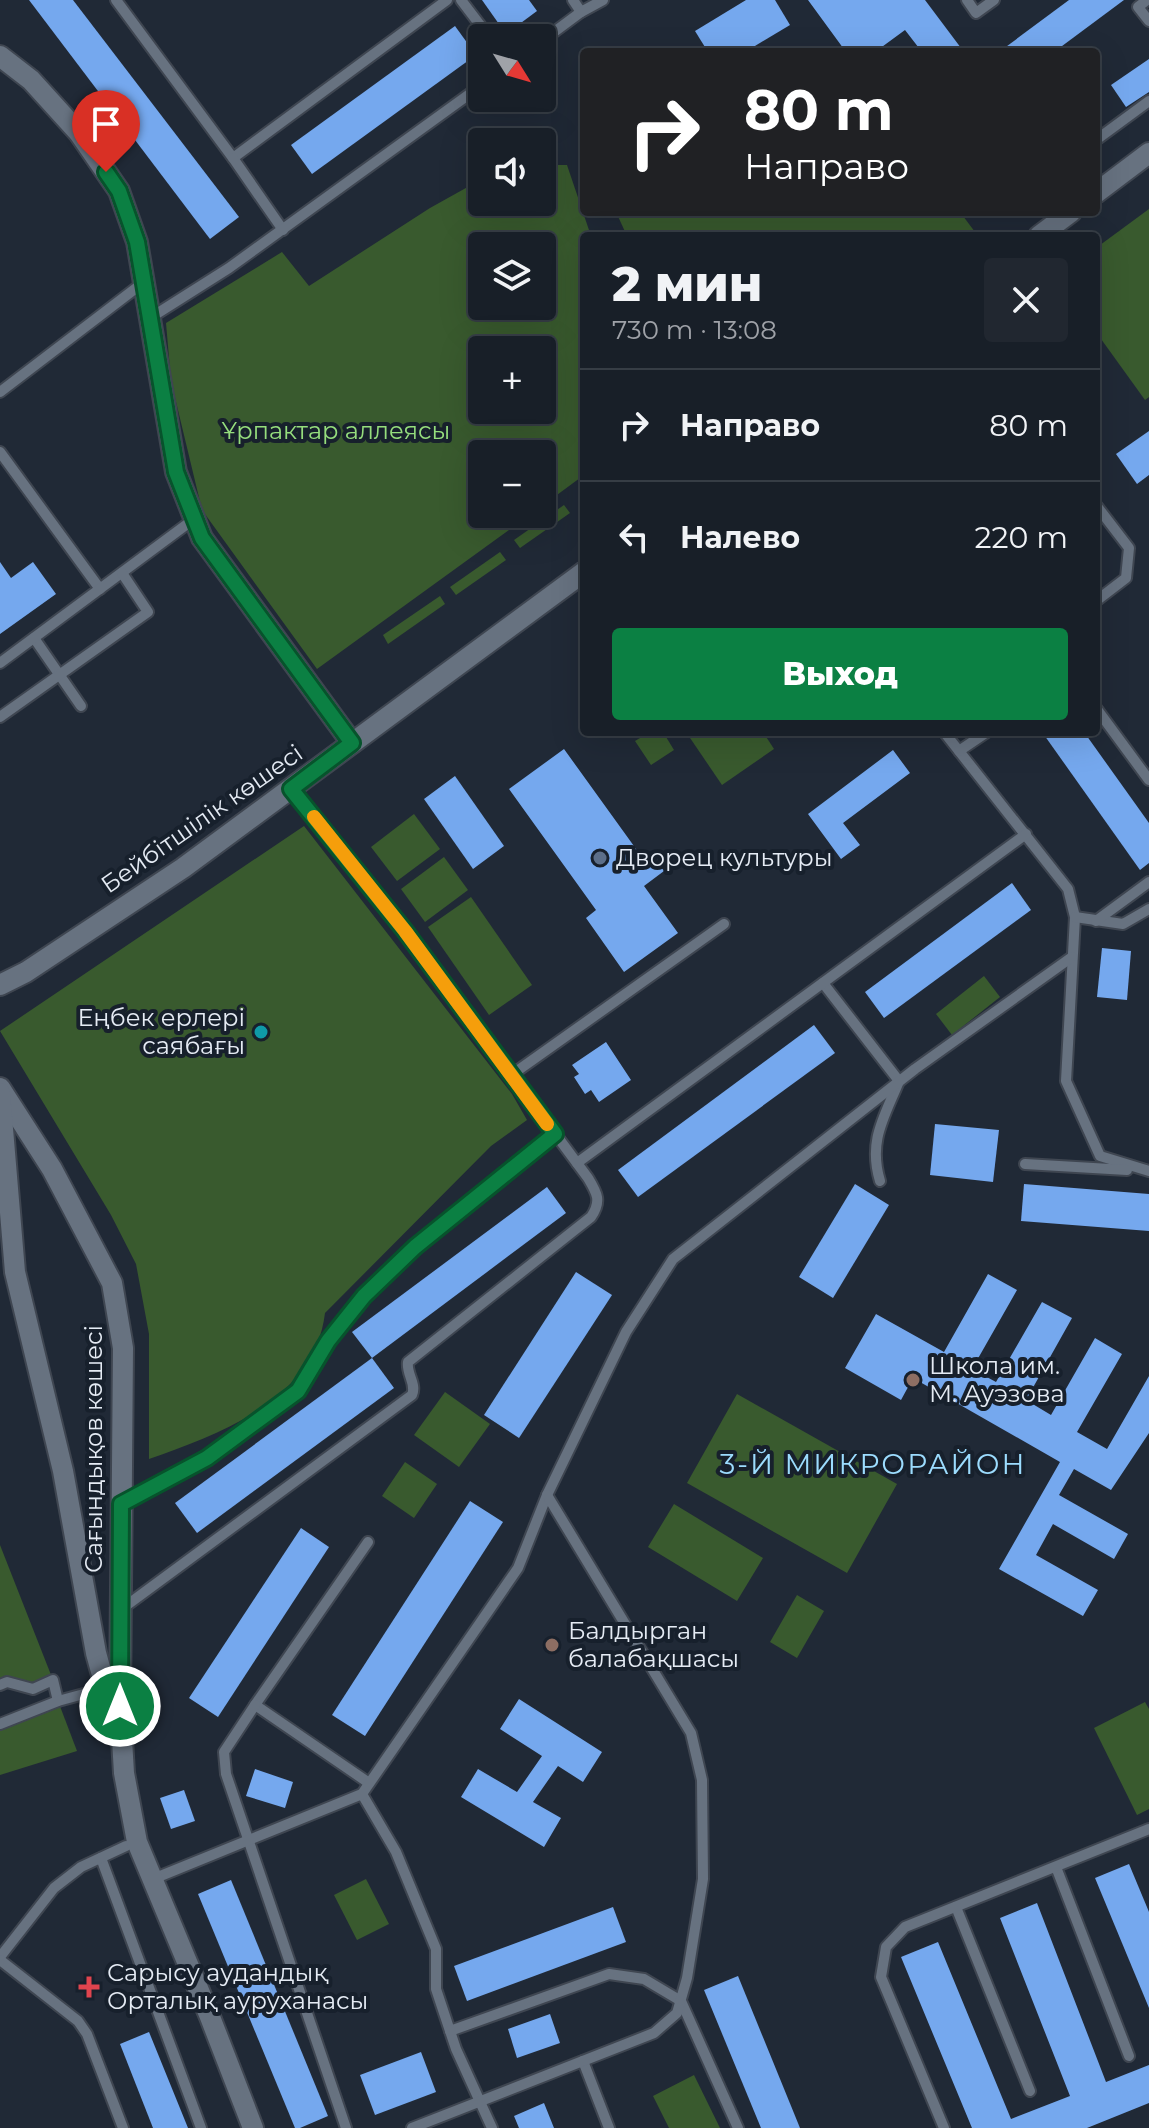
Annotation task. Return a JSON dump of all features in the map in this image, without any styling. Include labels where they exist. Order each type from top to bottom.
[{"type":"street","points":[[0,56],[31,80],[70,123],[119,191],[137,242],[176,472],[202,538],[352,743]]},
{"type":"street","points":[[1100,190],[1149,153]]},
{"type":"street","points":[[1044,232],[1066,216]]},
{"type":"street","name":"Бейбітшілік көшесі","points":[[0,985],[26,972],[183,868],[580,575]]},
{"type":"street","name":"Сағындықов көшесі","points":[[0,1090],[52,1169],[112,1283],[123,1348],[120,1610],[124,1773],[137,1842],[253,2128]]},
{"type":"street","name":"Сағындықов көшесі","points":[[0,1090],[15,1272],[63,1471],[96,1653],[122,1745]]},
{"type":"lane","points":[[116,0],[283,230]]},
{"type":"lane","points":[[233,158],[447,0]]},
{"type":"lane","points":[[461,0],[479,24]]},
{"type":"lane","points":[[573,0],[581,12]]},
{"type":"lane","points":[[556,31],[603,0]]},
{"type":"lane","points":[[967,0],[976,13],[994,0]]},
{"type":"lane","points":[[1147,0],[1138,7],[1149,21]]},
{"type":"lane","points":[[150,318],[283,230],[468,95]]},
{"type":"lane","points":[[1100,137],[1149,101]]},
{"type":"lane","points":[[0,392],[144,282]]},
{"type":"lane","points":[[0,452],[100,589]]},
{"type":"lane","points":[[1100,510],[1129,548],[1126,578],[1100,598]]},
{"type":"lane","points":[[0,663],[194,519]]},
{"type":"lane","points":[[0,717],[148,612],[122,573]]},
{"type":"lane","points":[[34,638],[81,706]]},
{"type":"lane","points":[[1100,713],[1149,780]]},
{"type":"lane","points":[[947,736],[1068,889],[1075,917],[1066,1081],[1100,1156],[1144,1171]]},
{"type":"lane","points":[[959,751],[981,736]]},
{"type":"lane","points":[[120,1610],[412,1395],[414,1385],[407,1370],[408,1362],[591,1217],[597,1208],[598,1197],[577,1163],[405,931],[291,789]]},
{"type":"lane","points":[[577,1163],[1026,834]]},
{"type":"lane","points":[[1096,921],[1149,882]]},
{"type":"lane","points":[[1075,917],[1123,924],[1149,909]]},
{"type":"lane","points":[[510,1076],[724,924]]},
{"type":"lane","points":[[153,1879],[362,1794],[518,1568],[547,1495],[626,1332],[673,1259],[899,1081],[1072,957]]},
{"type":"lane","points":[[823,983],[899,1081]]},
{"type":"lane","points":[[880,1181],[873,1159],[875,1138],[899,1081]]},
{"type":"lane","points":[[121,1504],[207,1458],[298,1391],[328,1341],[364,1296],[415,1247],[555,1134]]},
{"type":"lane","points":[[1025,1164],[1144,1171]]},
{"type":"lane","points":[[412,2128],[654,2033],[677,2013],[681,2001],[703,1879],[702,1780],[691,1733],[547,1495]]},
{"type":"lane","points":[[346,2128],[248,1842],[226,1774],[224,1752],[368,1542]]},
{"type":"lane","points":[[0,1685],[7,1682],[33,1689],[53,1680],[58,1701]]},
{"type":"lane","points":[[0,1724],[58,1701],[106,1688]]},
{"type":"lane","points":[[255,1705],[369,1783]]},
{"type":"lane","points":[[362,1794],[396,1852],[436,1949],[436,1989],[450,2031],[492,2128]]},
{"type":"lane","points":[[944,2128],[881,1977],[886,1947],[905,1927],[1149,1829]]},
{"type":"lane","points":[[123,2128],[87,2034],[78,2021],[0,1958],[54,1888],[81,1867],[126,1846]]},
{"type":"lane","points":[[101,1858],[201,2128]]},
{"type":"lane","points":[[1056,1867],[1129,2056]]},
{"type":"lane","points":[[956,1907],[1030,2091]]},
{"type":"lane","points":[[450,2031],[609,1974],[644,1979],[681,2001],[738,2128]]},
{"type":"lane","points":[[583,2061],[609,2128]]},
{"type":"green space","name":"Ұрпактар аллеясы","points":[[556,165],[567,165],[580,203],[580,216],[584,216],[590,232],[580,232],[580,478],[556,496],[556,440],[468,440],[468,528],[512,528],[317,669],[202,510],[171,381],[166,323],[282,252],[309,286],[468,187],[468,216],[556,216]]},
{"type":"green space","points":[[1149,209],[1149,397],[1145,400],[1100,338],[1100,245]]},
{"type":"green space","points":[[618,216],[963,216],[975,232],[625,232]]},
{"type":"green space","points":[[564,505],[570,513],[556,523],[556,511]]},
{"type":"green space","points":[[531,528],[549,528],[520,548],[514,540]]},
{"type":"green space","points":[[500,552],[506,560],[456,595],[450,587]]},
{"type":"green space","points":[[440,596],[445,604],[388,644],[383,635]]},
{"type":"green space","points":[[643,736],[665,736],[674,750],[651,765],[635,741]]},
{"type":"green space","points":[[689,736],[766,736],[774,749],[722,785]]},
{"type":"green space","points":[[414,814],[440,849],[397,881],[371,847]]},
{"type":"green space","points":[[304,826],[512,1094],[527,1120],[491,1146],[325,1313],[317,1343],[303,1369],[284,1390],[260,1409],[233,1424],[149,1459],[149,1334],[136,1264],[111,1215],[0,1031]]},
{"type":"green space","points":[[444,857],[468,890],[425,922],[401,889]]},
{"type":"green space","points":[[471,897],[532,985],[489,1015],[428,927]]},
{"type":"green space","points":[[984,976],[1000,997],[952,1035],[936,1014]]},
{"type":"green space","points":[[445,1392],[490,1424],[459,1467],[414,1435]]},
{"type":"green space","points":[[737,1394],[897,1484],[847,1573],[687,1483]]},
{"type":"green space","points":[[405,1462],[437,1484],[414,1518],[382,1496]]},
{"type":"green space","points":[[674,1504],[763,1558],[737,1601],[648,1547]]},
{"type":"green space","points":[[0,1545],[53,1680],[33,1689],[0,1685]]},
{"type":"green space","points":[[797,1595],[824,1611],[797,1658],[770,1642]]},
{"type":"green space","points":[[58,1701],[77,1751],[0,1775],[0,1724]]},
{"type":"green space","points":[[1145,1702],[1149,1709],[1149,1809],[1137,1815],[1094,1728]]},
{"type":"green space","points":[[366,1879],[389,1924],[357,1940],[334,1895]]},
{"type":"green space","points":[[694,2075],[720,2128],[669,2128],[653,2096]]},
{"type":"building","points":[[29,0],[73,0],[239,217],[210,239]]},
{"type":"building","points":[[482,0],[529,0],[537,11],[519,24],[499,24]]},
{"type":"building","points":[[746,0],[775,0],[790,25],[752,48],[706,48],[695,31]]},
{"type":"building","points":[[808,0],[925,0],[961,48],[919,48],[905,30],[880,48],[843,48]]},
{"type":"building","points":[[1069,0],[1124,0],[1059,48],[1004,48]]},
{"type":"building","points":[[455,26],[468,44],[468,61],[312,174],[291,145]]},
{"type":"building","points":[[1149,59],[1149,92],[1126,107],[1111,85]]},
{"type":"building","points":[[1149,431],[1149,475],[1137,484],[1116,454]]},
{"type":"building","points":[[0,562],[11,578],[33,562],[56,594],[0,634]]},
{"type":"building","points":[[1045,736],[1087,736],[1149,823],[1149,863],[1140,870]]},
{"type":"building","name":"Дворец культуры","points":[[564,749],[644,860],[652,855],[664,871],[644,886],[678,933],[624,972],[586,918],[596,910],[509,789]]},
{"type":"building","points":[[893,750],[910,773],[843,823],[860,845],[841,859],[808,814]]},
{"type":"building","points":[[455,776],[504,846],[473,869],[424,799]]},
{"type":"building","points":[[1012,883],[1031,910],[884,1018],[865,992]]},
{"type":"building","points":[[1102,948],[1131,951],[1127,1000],[1097,997]]},
{"type":"building","points":[[814,1025],[835,1053],[638,1197],[618,1170]]},
{"type":"building","points":[[606,1042],[631,1080],[599,1102],[591,1090],[585,1094],[574,1077],[579,1074],[572,1065]]},
{"type":"building","points":[[935,1124],[999,1130],[993,1182],[930,1175]]},
{"type":"building","points":[[855,1184],[889,1205],[833,1298],[799,1277]]},
{"type":"building","points":[[1024,1184],[1149,1194],[1149,1231],[1021,1221]]},
{"type":"building","points":[[547,1187],[566,1213],[372,1358],[352,1332]]},
{"type":"building","points":[[576,1272],[612,1295],[519,1438],[484,1415]]},
{"type":"building","points":[[988,1274],[1017,1290],[972,1369],[996,1382],[1042,1302],[1072,1318],[1026,1400],[1051,1415],[1095,1338],[1122,1354],[1077,1432],[1107,1449],[1149,1376],[1149,1433],[1111,1490],[1074,1469],[1059,1495],[1128,1534],[1114,1559],[1053,1524],[1036,1555],[1098,1590],[1083,1616],[999,1569],[1060,1462],[913,1378],[901,1400],[845,1368],[876,1314],[944,1352]]},
{"type":"building","points":[[372,1358],[394,1388],[197,1533],[175,1503]]},
{"type":"building","points":[[470,1501],[503,1522],[365,1736],[332,1715]]},
{"type":"building","points":[[301,1528],[329,1547],[218,1717],[189,1698]]},
{"type":"building","points":[[519,1699],[602,1752],[583,1782],[558,1766],[533,1802],[561,1818],[544,1847],[461,1797],[478,1769],[517,1792],[542,1756],[500,1729]]},
{"type":"building","points":[[255,1769],[293,1782],[285,1808],[246,1796]]},
{"type":"building","points":[[184,1790],[195,1821],[171,1829],[160,1798]]},
{"type":"building","points":[[1129,1864],[1149,1912],[1149,2008],[1095,1878]]},
{"type":"building","points":[[231,1880],[328,2116],[300,2128],[295,2128],[198,1894]]},
{"type":"building","points":[[1037,1903],[1106,2082],[1149,2065],[1149,2103],[1087,2128],[972,2128],[901,1957],[938,1942],[1011,2119],[1070,2096],[1000,1918]]},
{"type":"building","points":[[613,1907],[626,1942],[467,2001],[454,1966]]},
{"type":"building","points":[[738,1976],[800,2128],[761,2128],[704,1990]]},
{"type":"building","points":[[550,2014],[560,2043],[517,2058],[508,2029]]},
{"type":"building","points":[[149,2032],[188,2128],[153,2128],[120,2044]]},
{"type":"building","points":[[421,2052],[436,2092],[375,2115],[360,2075]]},
{"type":"building","points":[[544,2103],[554,2128],[519,2128],[514,2116]]},
{"type":"slow traffic","points":[[314,817],[405,931],[547,1124]]},
{"type":"place","name":"Дворец культуры","points":[[600,858]]},
{"type":"place","name":"Еңбек ерлері саябағы","points":[[261,1032]]},
{"type":"place","name":"Школа им. М. Ауэзова","points":[[913,1380]]},
{"type":"place","name":"Балдырган балабақшасы","points":[[552,1645]]},
{"type":"place","name":"Сарысу аудандық Орталық ауруханасы","points":[[89,1987]]},
{"type":"district","name":"3-Й МИКРОРАЙОН","points":[[873,1464]]},
{"type":"route","points":[[106,172],[119,191],[137,242],[176,472],[202,538],[352,743],[291,789],[405,931],[555,1134],[415,1247],[364,1296],[328,1341],[298,1391],[207,1458],[121,1504],[120,1706]]}]
